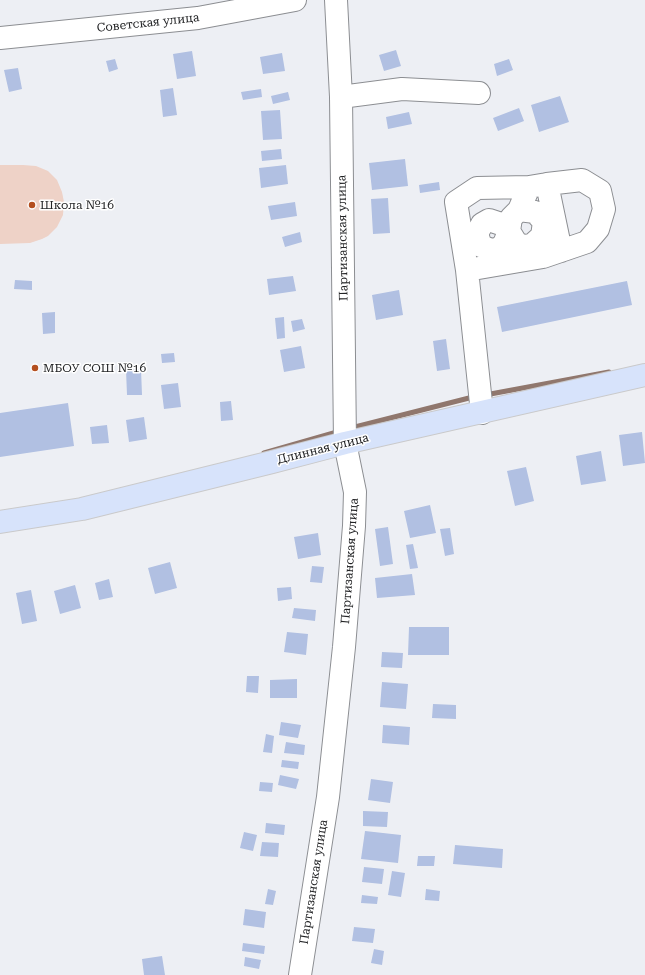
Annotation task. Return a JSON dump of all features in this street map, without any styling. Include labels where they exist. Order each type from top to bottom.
[{"type":"main road","name":"Длинная улица","points":[[0,522],[82,508],[345,443],[645,375]]},
{"type":"street","name":"Советская улица","points":[[0,38],[198,18],[295,0]]},
{"type":"street","name":"Партизанская улица","points":[[300,975],[328,797],[346,632],[354,526],[355,492],[345,443],[341,97],[336,0]]},
{"type":"street","points":[[341,97],[402,89],[479,93]]},
{"type":"street","points":[[467,270],[543,257],[586,242],[598,229],[604,209],[600,191],[582,180],[538,186],[477,188],[456,202],[467,270],[482,413]]},
{"type":"street","points":[[519,210],[535,212],[544,222],[542,236],[532,245],[525,246],[517,244],[509,231],[511,218],[538,186]]},
{"type":"street","points":[[538,186],[561,251]]},
{"type":"shaded area","name":"Школа №16","points":[[0,165],[36,166],[48,171],[57,180],[64,202],[63,215],[57,227],[48,236],[30,243],[0,244]]},
{"type":"building","points":[[396,50],[401,66],[384,71],[379,55]]},
{"type":"building","points":[[192,51],[196,76],[177,79],[173,54]]},
{"type":"building","points":[[282,53],[285,71],[263,74],[260,57]]},
{"type":"building","points":[[115,59],[118,69],[109,72],[106,61]]},
{"type":"building","points":[[509,59],[513,70],[497,76],[494,64]]},
{"type":"building","points":[[18,68],[22,89],[9,92],[4,70]]},
{"type":"building","points":[[173,88],[177,115],[163,117],[160,90]]},
{"type":"building","points":[[261,89],[262,97],[243,100],[241,92]]},
{"type":"building","points":[[288,92],[290,100],[273,104],[271,96]]},
{"type":"building","points":[[560,96],[569,122],[539,132],[531,105]]},
{"type":"building","points":[[519,108],[524,121],[498,131],[493,118]]},
{"type":"building","points":[[280,110],[282,139],[263,140],[261,111]]},
{"type":"building","points":[[409,112],[412,124],[388,129],[386,117]]},
{"type":"building","points":[[281,149],[282,159],[262,161],[261,151]]},
{"type":"building","points":[[405,159],[408,186],[372,190],[369,163]]},
{"type":"building","points":[[286,165],[288,184],[261,188],[259,168]]},
{"type":"building","points":[[439,182],[440,190],[420,193],[419,185]]},
{"type":"building","points":[[388,198],[390,233],[373,234],[371,199]]},
{"type":"building","points":[[295,202],[297,216],[271,220],[268,206]]},
{"type":"building","points":[[300,232],[302,242],[285,247],[282,237]]},
{"type":"building","points":[[293,276],[296,291],[269,295],[267,279]]},
{"type":"building","points":[[15,280],[32,281],[32,290],[14,289]]},
{"type":"building","points":[[627,281],[632,305],[502,332],[497,307]]},
{"type":"building","points":[[399,290],[403,315],[376,320],[372,295]]},
{"type":"building","points":[[55,312],[55,333],[43,334],[42,313]]},
{"type":"building","points":[[284,317],[285,338],[277,339],[275,318]]},
{"type":"building","points":[[302,319],[305,329],[293,332],[291,321]]},
{"type":"building","points":[[446,339],[450,369],[437,371],[433,341]]},
{"type":"building","points":[[301,346],[305,368],[284,372],[280,350]]},
{"type":"building","points":[[174,353],[175,362],[162,363],[161,354]]},
{"type":"building","points":[[141,369],[142,395],[127,395],[126,370]]},
{"type":"building","points":[[178,383],[181,407],[164,409],[161,385]]},
{"type":"building","points":[[231,401],[233,420],[221,421],[220,402]]},
{"type":"building","points":[[68,403],[74,446],[0,457],[0,413]]},
{"type":"building","points":[[144,417],[147,439],[129,442],[126,420]]},
{"type":"building","points":[[107,425],[109,443],[92,444],[90,427]]},
{"type":"building","points":[[642,432],[645,463],[623,466],[619,435]]},
{"type":"building","points":[[601,451],[606,481],[581,485],[576,456]]},
{"type":"building","points":[[526,467],[534,501],[515,506],[507,471]]},
{"type":"building","points":[[430,505],[436,533],[410,538],[404,511]]},
{"type":"building","points":[[388,527],[393,564],[380,566],[375,529]]},
{"type":"building","points":[[450,528],[454,554],[445,556],[440,529]]},
{"type":"building","points":[[318,533],[321,555],[298,559],[294,537]]},
{"type":"building","points":[[413,544],[418,568],[410,569],[406,545]]},
{"type":"building","points":[[170,562],[177,588],[155,594],[148,568]]},
{"type":"building","points":[[312,566],[324,567],[322,583],[310,582]]},
{"type":"building","points":[[412,574],[415,595],[377,598],[375,578]]},
{"type":"building","points":[[109,579],[113,597],[99,600],[95,583]]},
{"type":"building","points":[[75,585],[81,608],[60,614],[54,591]]},
{"type":"building","points":[[291,587],[292,599],[278,601],[277,588]]},
{"type":"building","points":[[31,590],[37,621],[22,624],[16,593]]},
{"type":"building","points":[[294,608],[316,610],[315,621],[292,618]]},
{"type":"building","points":[[409,627],[449,627],[449,655],[408,655]]},
{"type":"building","points":[[287,632],[308,634],[306,655],[284,652]]},
{"type":"building","points":[[382,652],[403,653],[402,668],[381,667]]},
{"type":"building","points":[[247,676],[259,676],[258,693],[246,692]]},
{"type":"building","points":[[297,679],[297,698],[270,698],[270,680]]},
{"type":"building","points":[[382,682],[408,684],[406,709],[380,707]]},
{"type":"building","points":[[433,704],[456,705],[456,719],[432,718]]},
{"type":"building","points":[[281,722],[301,725],[298,738],[279,735]]},
{"type":"building","points":[[383,725],[410,727],[409,745],[382,743]]},
{"type":"building","points":[[266,734],[274,736],[272,753],[263,752]]},
{"type":"building","points":[[286,742],[305,745],[304,755],[284,753]]},
{"type":"building","points":[[282,760],[299,762],[298,769],[281,767]]},
{"type":"building","points":[[280,775],[299,779],[296,789],[278,785]]},
{"type":"building","points":[[371,779],[393,782],[390,803],[368,800]]},
{"type":"building","points":[[260,782],[273,783],[272,792],[259,791]]},
{"type":"building","points":[[363,811],[388,812],[387,827],[363,826]]},
{"type":"building","points":[[266,823],[285,825],[284,835],[265,833]]},
{"type":"building","points":[[365,831],[401,835],[398,863],[361,859]]},
{"type":"building","points":[[244,832],[257,835],[253,851],[240,848]]},
{"type":"building","points":[[262,842],[279,843],[278,857],[260,856]]},
{"type":"building","points":[[455,845],[503,849],[502,868],[453,864]]},
{"type":"building","points":[[418,856],[435,856],[434,866],[417,866]]},
{"type":"building","points":[[364,867],[384,869],[382,884],[362,882]]},
{"type":"building","points":[[392,871],[405,873],[401,897],[388,895]]},
{"type":"building","points":[[268,889],[276,891],[273,905],[265,904]]},
{"type":"building","points":[[426,889],[440,891],[439,901],[425,900]]},
{"type":"building","points":[[362,895],[378,897],[377,904],[361,903]]},
{"type":"building","points":[[245,909],[266,912],[264,928],[243,925]]},
{"type":"building","points":[[354,927],[375,929],[373,943],[352,941]]},
{"type":"building","points":[[243,943],[265,946],[264,954],[242,951]]},
{"type":"building","points":[[374,949],[384,951],[382,965],[371,963]]},
{"type":"building","points":[[162,956],[165,975],[144,975],[142,959]]},
{"type":"building","points":[[245,957],[261,960],[259,969],[244,966]]},
{"type":"waterway","points":[[485,395],[609,372]]},
{"type":"waterway","points":[[351,428],[473,397]]},
{"type":"waterway","points":[[264,453],[337,432]]},
{"type":"place","name":"Школа №16","points":[[32,205]]},
{"type":"place","name":"МБОУ СОШ №16","points":[[35,368]]}]
